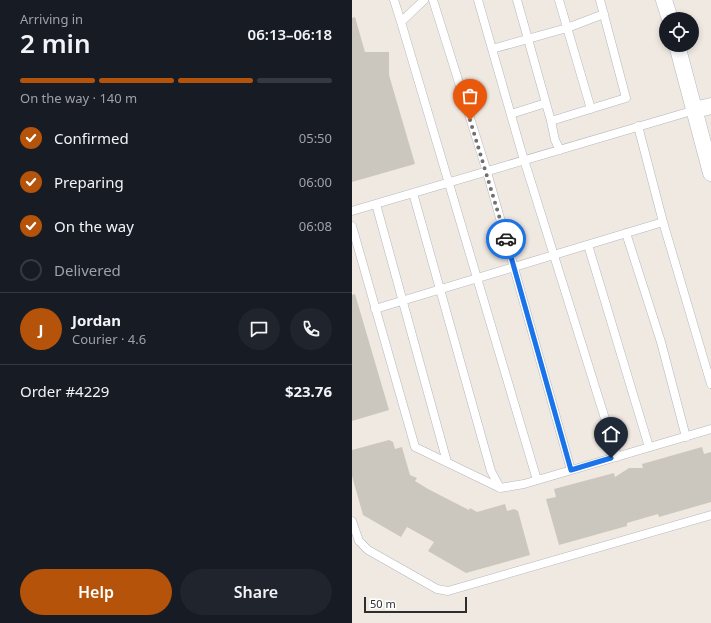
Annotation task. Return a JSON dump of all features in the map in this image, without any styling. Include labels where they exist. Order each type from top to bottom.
[{"type":"street","points":[[664,0],[668,12]]},
{"type":"street","points":[[680,52],[711,173]]},
{"type":"street","points":[[695,110],[711,106]]},
{"type":"lane","points":[[394,0],[450,183],[476,278],[537,480]]},
{"type":"lane","points":[[401,22],[424,0]]},
{"type":"lane","points":[[433,0],[514,267],[571,470]]},
{"type":"lane","points":[[478,0],[524,161],[617,457]]},
{"type":"lane","points":[[517,0],[555,140],[560,150]]},
{"type":"lane","points":[[559,0],[591,109]]},
{"type":"lane","points":[[551,121],[626,98],[600,0]]},
{"type":"lane","points":[[492,49],[567,28],[604,14]]},
{"type":"lane","points":[[511,114],[546,103]]},
{"type":"lane","points":[[352,211],[695,110]]},
{"type":"lane","points":[[638,126],[663,222],[711,384]]},
{"type":"lane","points":[[412,194],[491,471],[500,488]]},
{"type":"lane","points":[[376,204],[404,300],[447,462]]},
{"type":"lane","points":[[375,309],[663,222]]},
{"type":"lane","points":[[352,226],[415,447],[500,488],[537,480],[711,429]]},
{"type":"lane","points":[[626,233],[661,342],[686,437]]},
{"type":"lane","points":[[588,245],[649,447]]},
{"type":"lane","points":[[352,521],[360,541],[368,550],[437,589],[448,591],[711,515]]},
{"type":"building","points":[[355,17],[365,52],[389,52],[389,75],[415,164],[352,182],[352,18]]},
{"type":"building","points":[[355,294],[389,410],[352,421],[352,295]]},
{"type":"building","points":[[389,440],[393,442],[395,449],[402,447],[410,475],[417,478],[415,481],[428,489],[469,510],[470,508],[477,512],[505,504],[507,511],[514,509],[518,511],[530,555],[466,573],[428,551],[434,542],[407,527],[401,537],[363,515],[352,476],[352,450]]},
{"type":"building","points":[[702,447],[704,454],[711,452],[711,502],[659,517],[658,514],[627,523],[627,526],[559,545],[546,499],[556,497],[554,489],[614,473],[615,477],[629,468],[643,468],[642,464]]},
{"type":"way so far","points":[[470,120],[506,239]]},
{"type":"route","points":[[506,239],[571,470],[611,458]]}]
